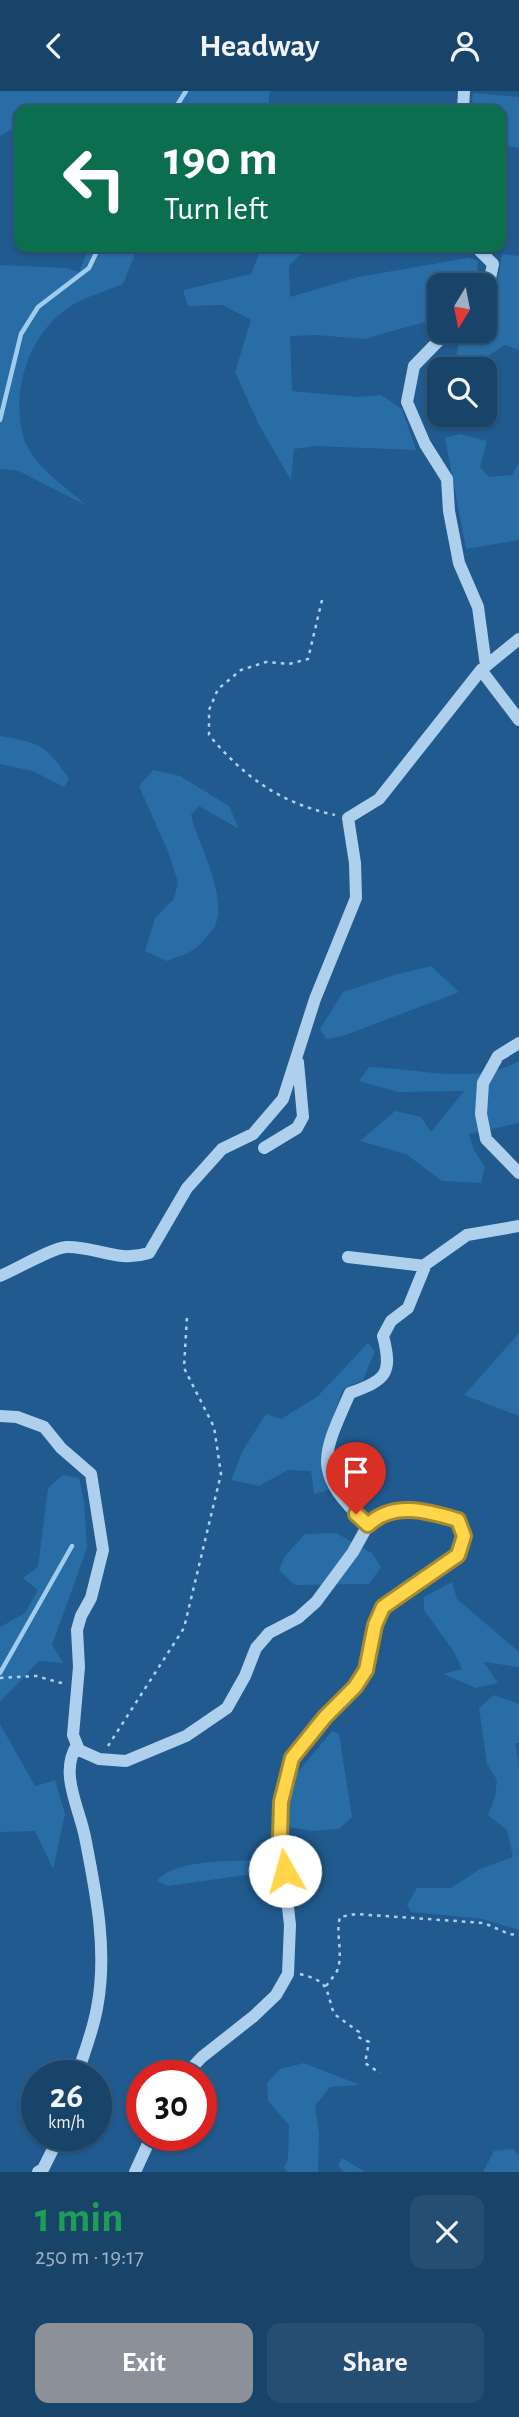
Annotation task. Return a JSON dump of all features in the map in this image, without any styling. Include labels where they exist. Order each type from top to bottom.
[{"type":"street","points":[[481,252],[493,264],[491,273]]},
{"type":"street","points":[[436,343],[414,366],[407,402],[425,444],[447,479],[449,511],[459,563],[478,607],[483,668],[519,720]]},
{"type":"street","points":[[0,1276],[62,1247],[119,1257],[136,1257],[149,1253],[187,1188],[222,1149],[253,1134],[283,1099],[320,988],[356,898],[355,863],[348,818],[379,799],[483,668],[519,639]]},
{"type":"street","points":[[519,1043],[499,1056],[483,1083],[481,1114],[486,1139],[519,1173]]},
{"type":"street","points":[[264,1148],[297,1128],[303,1117],[297,1055]]},
{"type":"street","points":[[368,1525],[335,1490],[326,1471],[330,1437],[350,1393],[373,1385],[386,1373],[389,1358],[383,1336],[391,1321],[408,1308],[425,1266],[467,1235],[519,1226]]},
{"type":"street","points":[[348,1257],[425,1266]]},
{"type":"street","points":[[0,1416],[17,1417],[44,1427],[61,1448],[91,1474],[103,1550],[91,1598],[77,1630],[77,1687],[73,1735],[79,1750],[99,1759],[126,1761],[186,1736],[227,1708],[245,1676],[256,1648],[269,1633],[298,1618],[316,1602],[353,1552],[368,1525],[379,1515],[402,1509],[436,1514],[458,1520],[464,1536],[458,1555],[383,1607],[375,1625],[366,1670],[355,1687],[325,1717],[292,1758],[281,1802],[280,1838],[290,1925],[288,1974],[276,1994],[254,2016],[199,2060]]},
{"type":"street","points":[[77,1745],[69,1756],[70,1785],[84,1835],[102,1939],[97,2008],[81,2060]]},
{"type":"street","points":[[38,2172],[43,2169],[52,2151]]},
{"type":"street","points":[[135,2172],[145,2151]]},
{"type":"path","points":[[321,600],[308,659],[289,664],[266,662],[242,670],[218,689],[209,710],[209,735],[248,777],[308,809],[348,818]]},
{"type":"path","points":[[107,1750],[184,1628],[221,1474],[214,1427],[184,1368],[187,1316]]},
{"type":"path","points":[[0,1678],[36,1676],[77,1687]]},
{"type":"path","points":[[326,1986],[338,1969],[338,1925],[341,1917],[356,1914],[484,1923],[509,1934],[519,1935]]},
{"type":"path","points":[[288,1967],[316,1978],[326,1986],[334,2014],[359,2032],[358,2037],[369,2042],[365,2063],[380,2073]]},
{"type":"shaded area","points":[[0,91],[271,91],[269,105],[14,105],[14,128],[0,136]]},
{"type":"shaded area","points":[[473,93],[519,97],[519,148],[506,146],[506,105],[472,105]]},
{"type":"shaded area","points":[[87,252],[136,252],[123,284],[78,302],[62,313],[36,343],[22,380],[20,420],[24,439],[35,458],[87,506],[19,471],[0,469],[0,265],[66,268],[79,272]]},
{"type":"shaded area","points":[[260,252],[303,252],[289,266],[290,297],[358,277],[468,258],[478,261],[477,273],[427,273],[427,321],[364,339],[290,336],[292,391],[357,397],[381,395],[402,409],[416,450],[316,446],[294,449],[291,480],[258,423],[235,372],[251,320],[223,305],[188,306],[183,290],[251,274]]},
{"type":"shaded area","points":[[502,254],[519,256],[519,350],[505,345],[486,357],[456,357],[459,343],[497,343],[497,284]]},
{"type":"shaded area","points":[[459,434],[487,441],[480,467],[489,477],[512,475],[519,463],[519,540],[466,549],[445,438]]},
{"type":"shaded area","points":[[0,736],[41,747],[69,779],[64,787],[33,771],[0,764]]},
{"type":"shaded area","points":[[153,770],[180,776],[229,806],[239,829],[199,806],[191,815],[215,885],[218,914],[214,928],[197,947],[167,961],[145,951],[155,918],[174,899],[178,883],[169,854],[139,786]]},
{"type":"shaded area","points":[[431,966],[459,992],[343,1036],[326,1039],[320,1029],[343,992]]},
{"type":"shaded area","points":[[519,1061],[519,1123],[469,1134],[474,1150],[485,1167],[481,1183],[442,1181],[406,1154],[360,1141],[395,1111],[421,1117],[431,1132],[464,1091],[398,1092],[359,1081],[369,1067],[465,1074],[484,1073]]},
{"type":"shaded area","points":[[519,1333],[519,1416],[464,1395]]},
{"type":"shaded area","points":[[368,1343],[375,1351],[363,1380],[343,1389],[330,1426],[324,1464],[328,1490],[314,1494],[311,1471],[288,1470],[259,1486],[231,1480],[243,1450],[266,1414],[281,1419],[317,1397]]},
{"type":"shaded area","points":[[63,1475],[79,1478],[84,1501],[87,1548],[52,1645],[63,1663],[39,1661],[0,1702],[0,1627],[25,1613],[38,1590],[23,1578],[38,1567],[48,1488]]},
{"type":"shaded area","points":[[336,1533],[372,1553],[381,1567],[369,1584],[295,1585],[279,1570],[285,1556],[305,1534]]},
{"type":"shaded area","points":[[452,1582],[457,1599],[519,1652],[519,1667],[484,1662],[498,1683],[476,1688],[443,1674],[462,1669],[454,1652],[424,1610],[424,1597]]},
{"type":"shaded area","points":[[494,1695],[519,1704],[519,1743],[515,1743],[519,1765],[519,1930],[483,1919],[411,1912],[407,1905],[417,1888],[451,1888],[480,1869],[513,1857],[507,1830],[488,1815],[495,1797],[497,1780],[487,1764],[479,1708]]},
{"type":"shaded area","points":[[0,1724],[35,1786],[55,1780],[65,1814],[53,1869],[35,1831],[0,1832]]},
{"type":"shaded area","points":[[332,1731],[339,1734],[352,1817],[339,1829],[311,1831],[290,1827],[286,1817],[293,1778]]},
{"type":"shaded area","points":[[269,1861],[253,1874],[168,1886],[157,1881],[178,1868],[209,1862]]},
{"type":"shaded area","points":[[304,2063],[360,2085],[330,2087],[315,2106],[319,2134],[318,2172],[287,2172],[284,2168],[288,2159],[289,2125],[268,2101],[267,2083],[280,2069]]},
{"type":"shaded area","points":[[513,2149],[519,2156],[519,2172],[483,2172],[494,2151]]},
{"type":"shaded area","points":[[342,2158],[365,2172],[343,2172],[338,2165]]},
{"type":"waterway","points":[[177,105],[186,91]]},
{"type":"waterway","points":[[0,420],[21,334],[38,307],[89,268],[97,252]]},
{"type":"waterway","points":[[0,1673],[72,1546]]},
{"type":"route","points":[[285,1871],[280,1838],[281,1802],[292,1758],[325,1717],[355,1687],[366,1670],[375,1625],[383,1607],[458,1555],[464,1536],[458,1520],[436,1514],[402,1509],[379,1515],[368,1525],[356,1514]]}]
